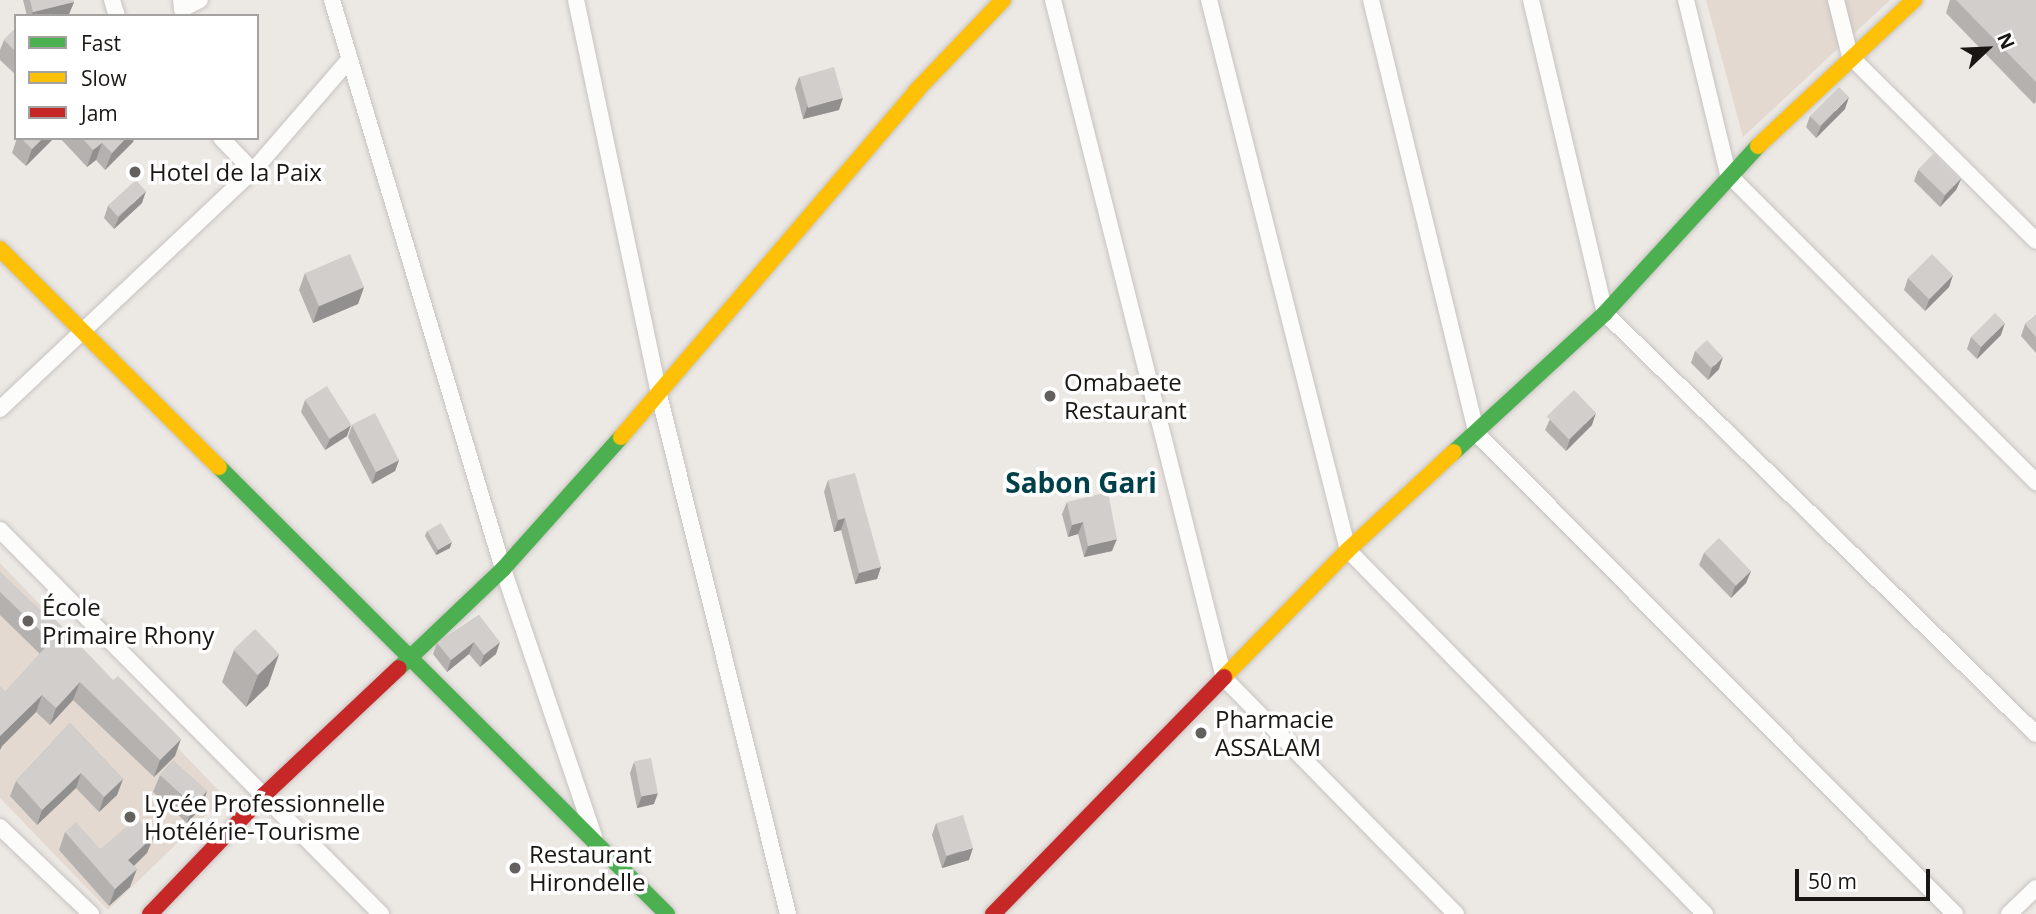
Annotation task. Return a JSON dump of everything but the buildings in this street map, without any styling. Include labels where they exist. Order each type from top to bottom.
[{"type":"street","points":[[181,0],[182,9],[200,0]]},
{"type":"street","points":[[332,0],[348,61],[503,569],[595,838]]},
{"type":"street","points":[[576,0],[659,395],[788,914]]},
{"type":"street","points":[[150,914],[264,795],[503,569],[659,395],[916,91],[1003,0]]},
{"type":"street","points":[[1053,0],[1224,678],[1456,914]]},
{"type":"street","points":[[1209,0],[1348,550],[1705,914]]},
{"type":"street","points":[[1371,0],[1477,434],[1955,914]]},
{"type":"street","points":[[1531,0],[1605,313],[2036,734]]},
{"type":"street","points":[[1686,0],[1728,174],[2036,482]]},
{"type":"street","points":[[1836,0],[1850,56],[2036,241]]},
{"type":"street","points":[[993,914],[1348,550],[1477,434],[1605,313],[1728,174],[1850,56],[1914,0]]},
{"type":"street","points":[[0,409],[253,171],[348,61]]},
{"type":"street","points":[[223,140],[253,171]]},
{"type":"street","points":[[0,249],[595,838],[667,914]]},
{"type":"street","points":[[0,530],[381,914]]},
{"type":"street","points":[[0,827],[91,914]]},
{"type":"street","points":[[2009,914],[2036,888]]},
{"type":"shaded area","points":[[1706,0],[1890,0],[1743,137]]},
{"type":"shaded area","points":[[0,563],[225,797],[108,910],[0,798]]},
{"type":"traffic: fast","points":[[1454,452],[1605,313],[1758,146]]},
{"type":"traffic: fast","points":[[399,668],[503,569],[621,437]]},
{"type":"traffic: fast","points":[[219,467],[667,914]]},
{"type":"traffic: slow","points":[[621,437],[916,91],[1003,0]]},
{"type":"traffic: slow","points":[[1758,146],[1914,0]]},
{"type":"traffic: slow","points":[[0,249],[219,467]]},
{"type":"traffic: slow","points":[[1224,677],[1348,550],[1454,452]]},
{"type":"traffic: jam","points":[[150,914],[264,795],[399,668]]},
{"type":"traffic: jam","points":[[993,914],[1224,677]]},
{"type":"place","name":"Hotel de la Paix","points":[[135,172]]},
{"type":"place","name":"Omabaete Restaurant","points":[[1050,396]]},
{"type":"place","name":"École Primaire Rhony","points":[[28,621]]},
{"type":"place","name":"Pharmacie ASSALAM","points":[[1201,733]]},
{"type":"place","name":"Lycée Professionnelle Hotélérie-Tourisme","points":[[130,817]]},
{"type":"place","name":"Restaurant Hirondelle","points":[[515,868]]},
{"type":"district","name":"Sabon Gari","points":[[1081,482]]}]
